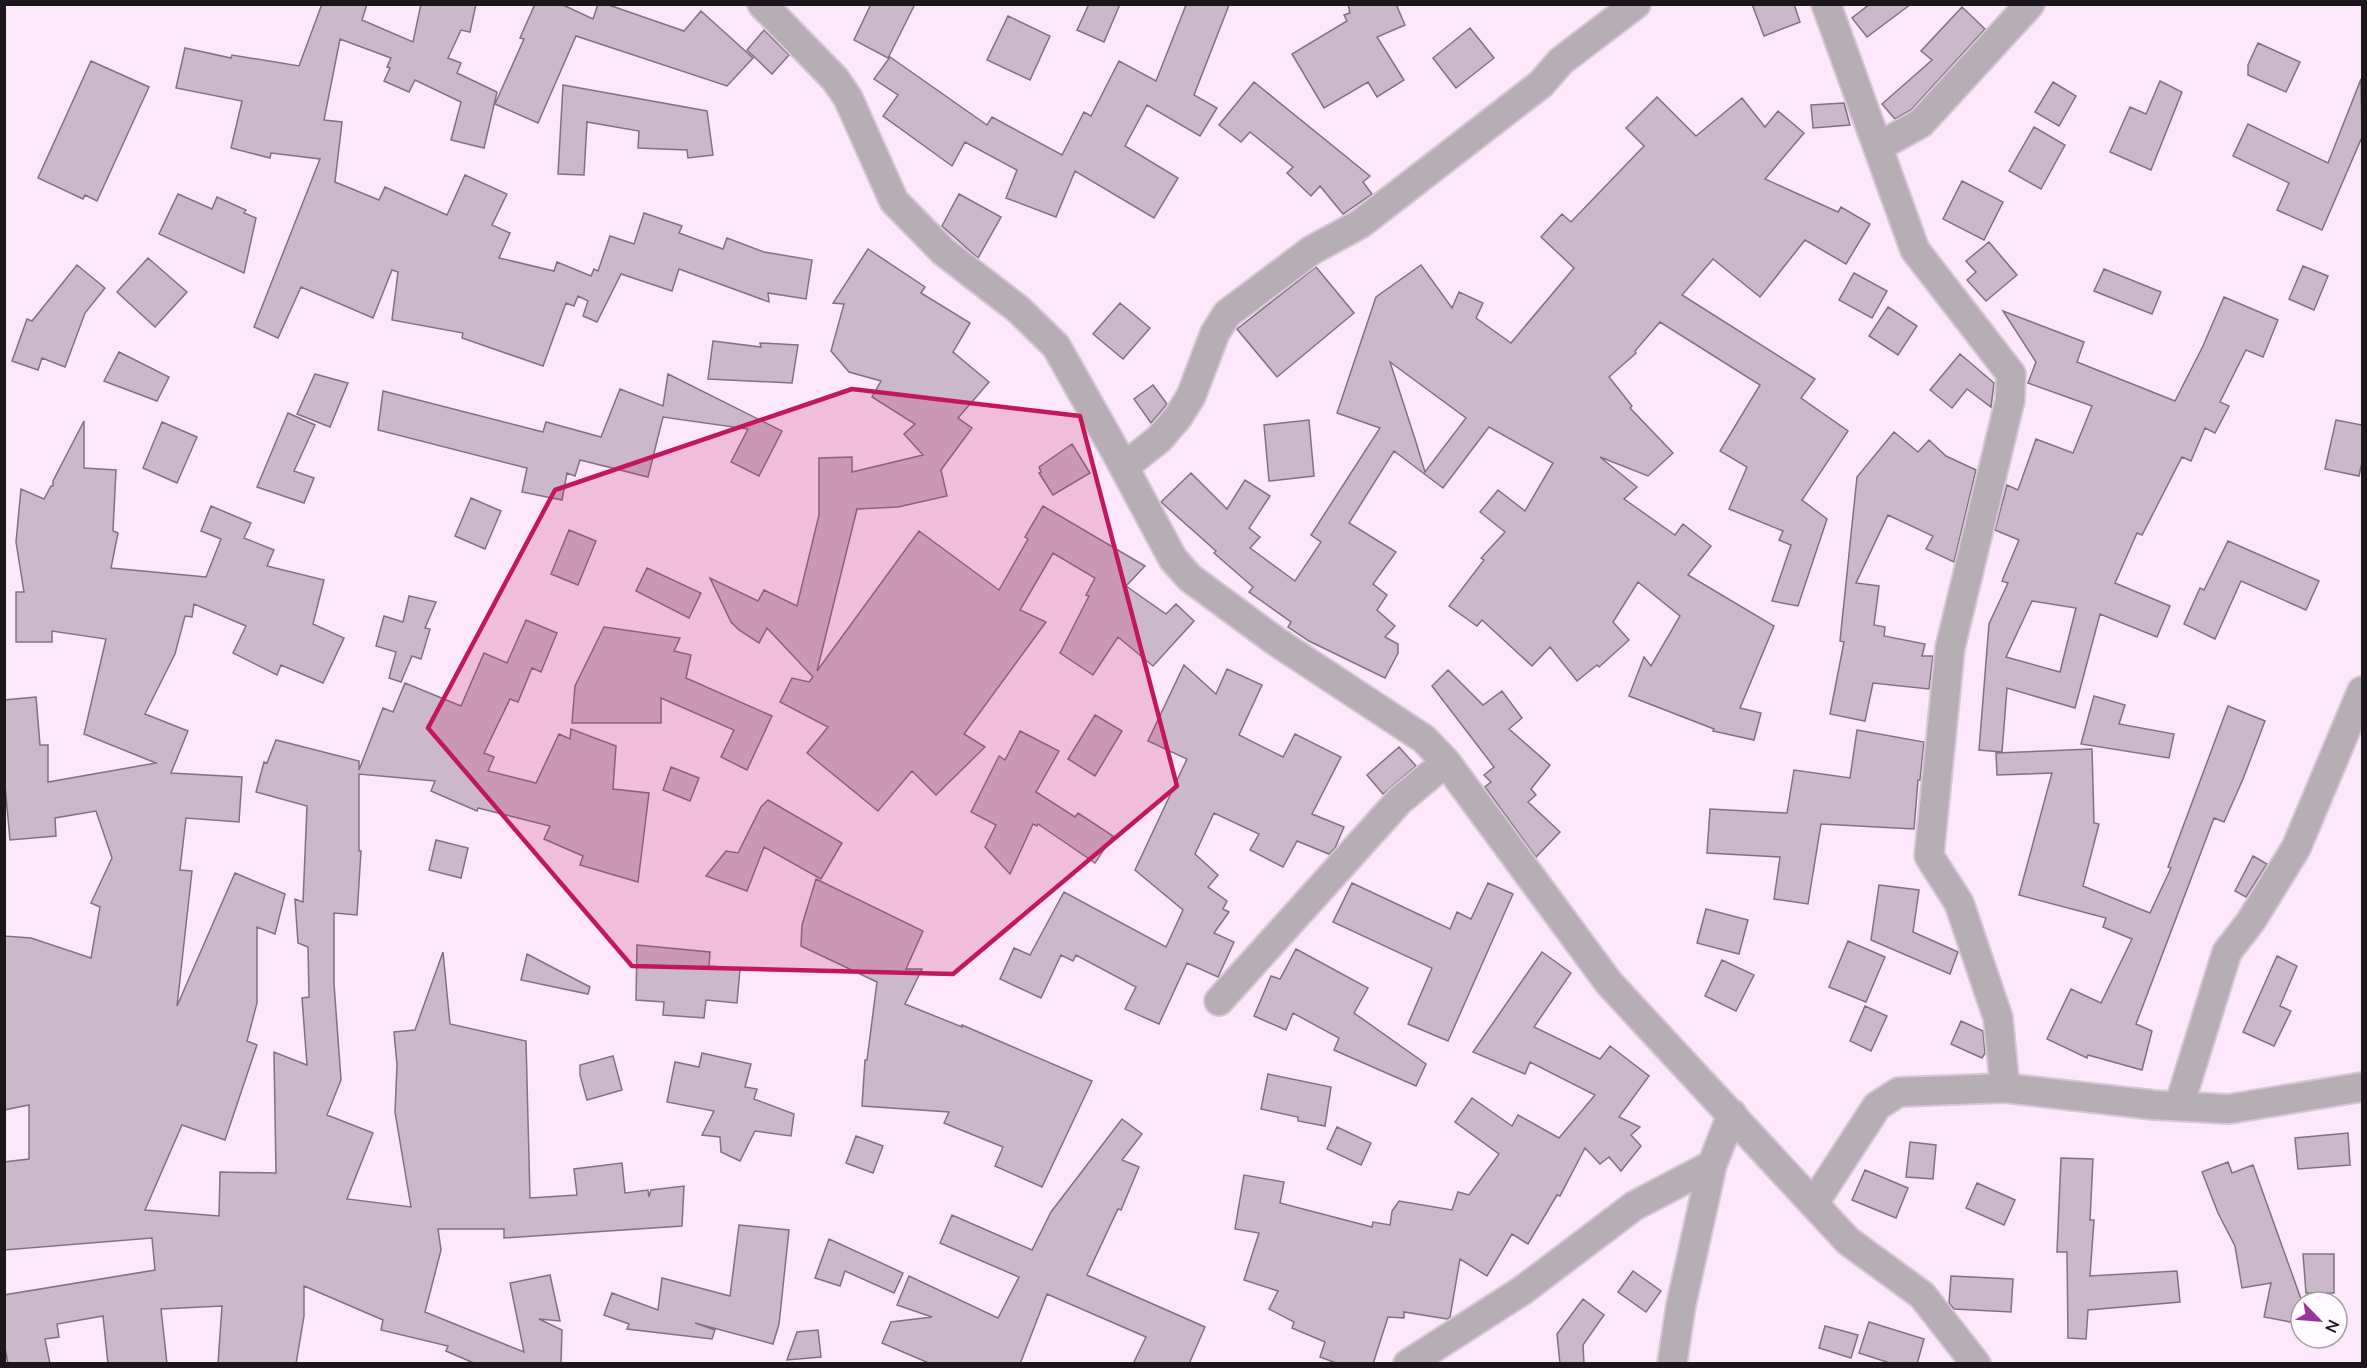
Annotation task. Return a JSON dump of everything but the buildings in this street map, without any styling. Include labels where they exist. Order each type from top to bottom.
[{"type":"street","points":[[762,4],[835,80],[848,98],[894,201],[944,252],[1018,309],[1056,346],[1173,559],[1190,578],[1277,642],[1424,740],[1446,762],[1609,983],[1848,1241],[1922,1295],[1976,1364]]},
{"type":"street","points":[[1124,467],[1159,439],[1178,417],[1191,396],[1215,333],[1227,314],[1312,250],[1369,217],[1541,84],[1560,62],[1636,4]]},
{"type":"street","points":[[1826,4],[1915,250],[2011,374],[2010,400],[1950,648],[1929,856],[1959,903],[1998,1018],[2005,1088]]},
{"type":"street","points":[[1878,147],[1922,123],[2030,4]]},
{"type":"street","points":[[2180,1106],[2226,952],[2251,921],[2296,848],[2362,691]]},
{"type":"street","points":[[1219,1001],[1399,801],[1446,762]]},
{"type":"street","points":[[1814,1203],[1877,1106],[1899,1092],[2005,1088],[2229,1109],[2362,1087]]},
{"type":"street","points":[[1672,1364],[1682,1305],[1712,1165],[1732,1114]]},
{"type":"street","points":[[1408,1364],[1524,1290],[1635,1206],[1712,1165]]},
{"type":"highlighted area","points":[[852,389],[1080,416],[1177,786],[953,974],[632,966],[428,728],[555,490]]}]
